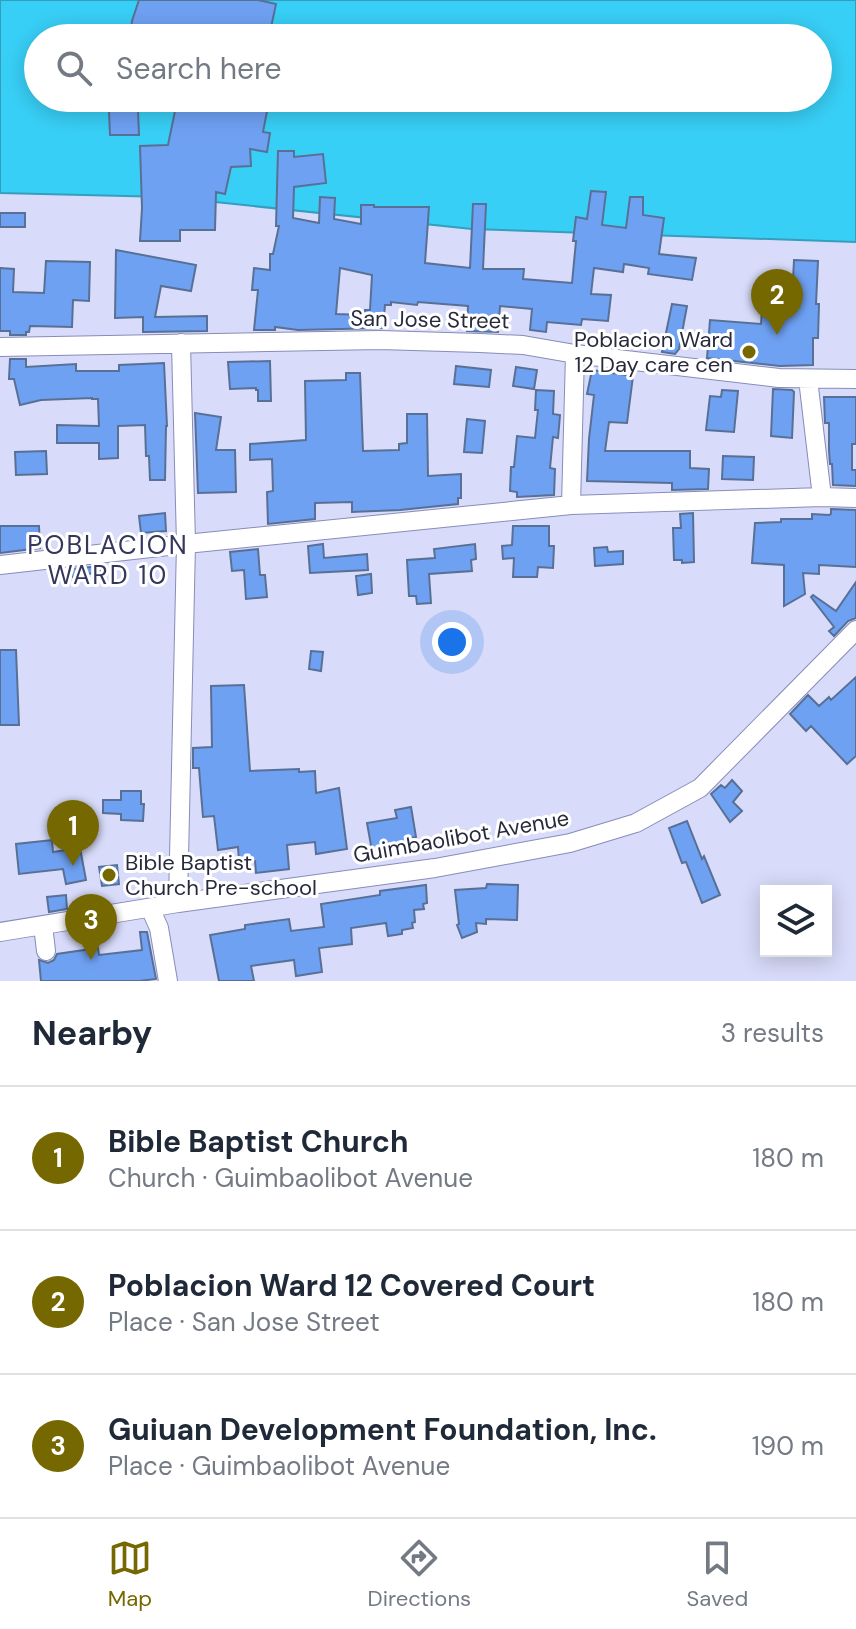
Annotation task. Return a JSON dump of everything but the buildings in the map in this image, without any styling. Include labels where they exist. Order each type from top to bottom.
[{"type":"street","name":"San Jose Street","points":[[0,347],[380,340],[465,342],[523,345],[779,378],[856,379]]},
{"type":"street","points":[[178,903],[186,544],[181,343]]},
{"type":"street","points":[[571,505],[575,354]]},
{"type":"street","points":[[808,379],[822,497]]},
{"type":"street","points":[[0,565],[571,505],[856,498]]},
{"type":"street","name":"Guimbaolibot Avenue","points":[[0,932],[178,903],[435,868],[570,843],[636,823],[700,788],[856,630]]},
{"type":"street","points":[[150,908],[159,928],[168,981]]},
{"type":"street","points":[[43,925],[46,951]]},
{"type":"water","points":[[0,0],[856,0],[856,242],[472,229],[167,197],[0,193]]},
{"type":"place","name":"Poblacion Ward 12 Covered Court","points":[[777,335]]},
{"type":"place","name":"Poblacion Ward 12 Day care cen","points":[[749,352]]},
{"type":"place","name":"Bible Baptist Church","points":[[73,866]]},
{"type":"place","name":"Bible Baptist Church Pre-school","points":[[109,875]]},
{"type":"place","name":"Guiuan Development Foundation, Inc.","points":[[91,960]]},
{"type":"district","name":"POBLACION WARD 10","points":[[108,560]]}]
